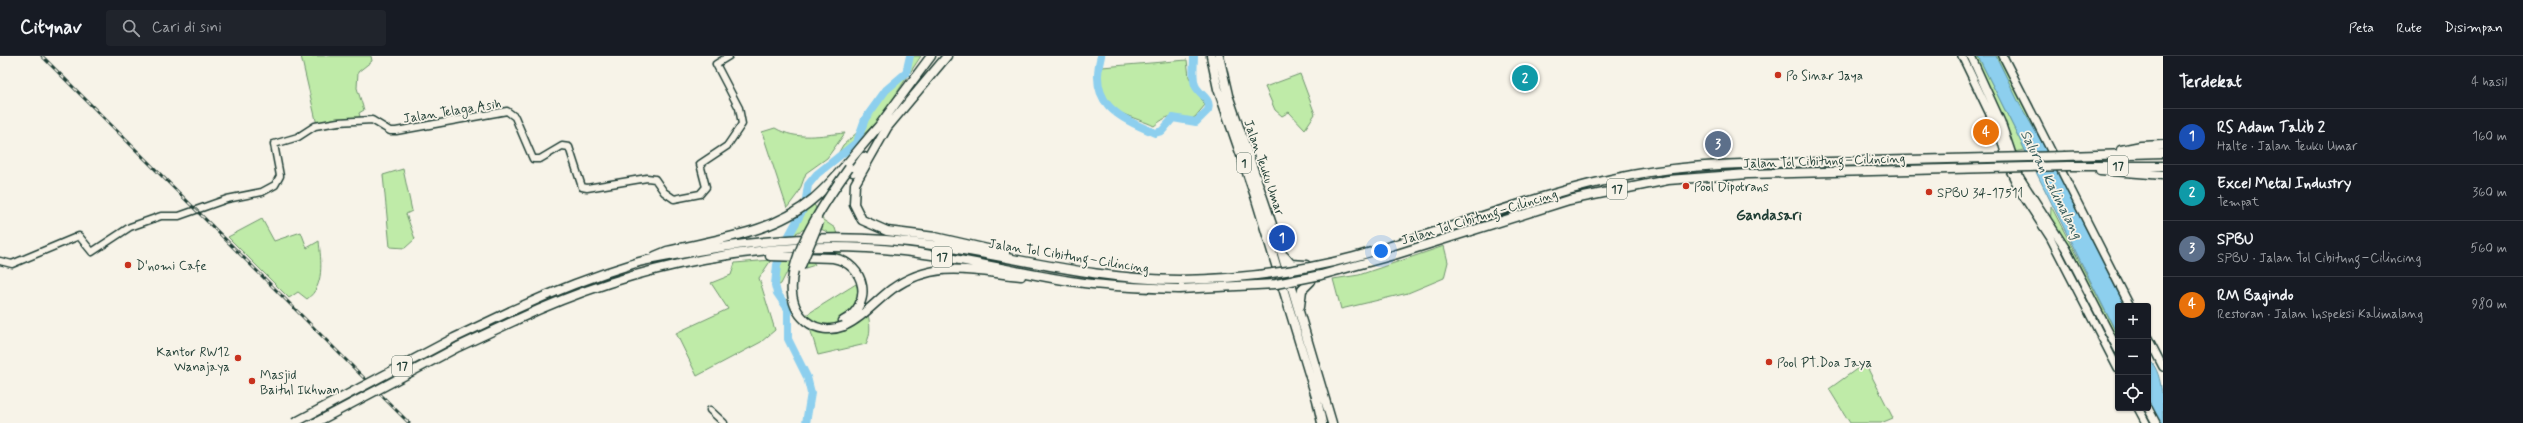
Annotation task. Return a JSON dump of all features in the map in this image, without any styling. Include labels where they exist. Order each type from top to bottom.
[{"type":"highway","points":[[931,56],[849,168],[812,223],[798,257],[792,289],[798,310],[810,324],[829,329],[856,319],[910,277],[926,271],[954,269],[1084,283]]},
{"type":"highway","points":[[640,262],[667,251],[752,230],[780,220],[799,210],[814,199],[849,168],[888,126],[947,56]]},
{"type":"highway","name":"Jalan Teuku Umar","points":[[1211,56],[1218,89],[1282,254],[1291,285]]},
{"type":"highway","name":"Jalan Teuku Umar","points":[[1219,56],[1228,95],[1281,284]]},
{"type":"highway","points":[[888,126],[855,184],[855,207],[865,223],[887,231],[936,237],[1076,270]]},
{"type":"highway","points":[[2105,154],[2141,146],[2163,146]]},
{"type":"highway","name":"17","points":[[2105,154],[2163,153]]},
{"type":"highway","name":"Jalan Tol Cibitung–Cilincing","points":[[796,252],[902,251],[1084,283],[1137,288],[1179,289],[1276,284],[1321,275],[1394,255],[1569,200],[1668,180],[1748,174],[2061,162],[2105,154]]},
{"type":"highway","points":[[2061,162],[2125,174],[2163,175]]},
{"type":"highway","name":"Jalan Tol Cibitung–Cilincing","points":[[294,423],[454,338],[511,311],[570,286],[640,262],[710,249],[754,243],[846,237],[932,245],[1076,270],[1148,280],[1250,277],[1319,265],[1391,246],[1566,190],[1632,175],[1667,170],[1747,164],[2061,162],[2163,166]]},
{"type":"highway","points":[[796,252],[838,259],[849,264],[857,271],[863,287],[862,301],[854,314],[843,324]]},
{"type":"highway","name":"17","points":[[315,423],[458,347],[571,296],[645,272],[726,255],[796,252]]},
{"type":"highway","points":[[1282,254],[1291,264],[1310,264]]},
{"type":"highway","points":[[1281,284],[1286,268]]},
{"type":"highway","points":[[1300,313],[1302,290],[1311,281]]},
{"type":"highway","name":"1","points":[[1281,284],[1317,400],[1322,423]]},
{"type":"highway","name":"1","points":[[1291,285],[1332,423]]},
{"type":"main road","points":[[1962,56],[2015,163]]},
{"type":"main road","points":[[1971,56],[2001,122],[2023,184],[2047,226],[2115,363]]},
{"type":"main road","points":[[2003,56],[2061,162],[2129,303]]},
{"type":"main road","points":[[1286,268],[1354,258],[1599,184],[1663,172],[2061,162]]},
{"type":"main road","points":[[1291,285],[1311,281],[1548,205],[1634,183],[1702,171]]},
{"type":"main road","points":[[2047,226],[2066,249],[2115,344]]},
{"type":"main road","points":[[2149,339],[2163,367]]},
{"type":"main road","points":[[2140,411],[2146,423]]},
{"type":"main road","points":[[2150,411],[2156,423]]},
{"type":"street","name":"Jalan Telaga Asih","points":[[0,260],[12,264],[79,236],[92,252],[127,229],[157,217],[180,216],[227,199],[262,192],[275,185],[280,176],[274,144],[298,137],[315,126],[372,120],[390,130],[396,131],[507,111],[517,121],[533,158],[540,159],[562,146],[569,147],[582,186],[654,178],[668,195],[674,199],[682,198],[705,190],[706,186],[700,164],[727,146],[742,124],[739,108],[716,64],[729,56]]},
{"type":"street","points":[[710,410],[724,423]]},
{"type":"green space","points":[[301,56],[371,56],[372,61],[358,72],[357,88],[364,110],[359,113],[362,123],[318,129]]},
{"type":"green space","points":[[911,56],[921,56],[881,117],[839,159],[839,152],[843,145],[860,130],[883,97],[906,76]]},
{"type":"green space","points":[[1971,56],[1978,56],[2025,150],[2013,152]]},
{"type":"green space","points":[[1996,56],[2003,56],[2051,148],[2044,142],[2028,120]]},
{"type":"green space","points":[[1187,60],[1189,77],[1205,105],[1195,117],[1187,121],[1177,117],[1170,117],[1154,126],[1122,114],[1108,104],[1103,97],[1100,89],[1102,67]]},
{"type":"green space","points":[[1300,74],[1315,114],[1305,129],[1289,112],[1282,116],[1275,110],[1265,87]]},
{"type":"green space","points":[[775,128],[792,135],[800,136],[845,133],[827,158],[806,173],[799,192],[787,208],[762,132]]},
{"type":"green space","points":[[403,169],[412,211],[406,214],[415,239],[405,248],[390,247],[383,175]]},
{"type":"green space","points":[[808,194],[823,220],[835,228],[839,241],[840,256],[829,260],[827,232],[813,225],[796,233],[815,265],[786,274],[781,284],[774,288],[778,258],[786,241],[802,217],[807,203]]},
{"type":"green space","points":[[2051,206],[2115,330],[2115,363],[2050,237]]},
{"type":"green space","points":[[262,219],[274,241],[301,232],[307,248],[319,241],[321,265],[319,280],[313,294],[307,299],[298,292],[289,298],[228,237]]},
{"type":"green space","points":[[1444,246],[1448,262],[1444,278],[1408,293],[1341,309],[1333,279],[1359,275]]},
{"type":"green space","points":[[771,260],[759,278],[775,330],[761,342],[697,376],[676,333],[728,309],[711,283],[731,275],[735,263]]},
{"type":"green space","points":[[856,284],[868,314],[870,329],[866,344],[818,355],[806,315]]},
{"type":"green space","points":[[1865,363],[1893,418],[1881,423],[1850,423],[1829,389]]},
{"type":"water","name":"Saluran Kalimalang","points":[[1978,56],[1996,56],[2020,105],[2043,144],[2123,303],[2115,303],[2115,330]]},
{"type":"water","points":[[2151,362],[2157,371],[2161,387],[2163,423],[2160,423],[2151,405]]},
{"type":"waterway","points":[[806,423],[811,393],[807,377],[788,339],[788,309],[777,293],[775,285],[777,265],[786,241],[805,206],[808,185],[817,174],[857,142],[865,119],[886,90],[906,73],[910,56]]},
{"type":"waterway","points":[[1101,56],[1098,72],[1099,86],[1102,97],[1118,114],[1129,121],[1155,133],[1162,131],[1173,118],[1196,122],[1208,110],[1209,106],[1207,99],[1197,88],[1194,82],[1194,56]]},
{"type":"railway","points":[[42,56],[409,423]]},
{"type":"place","name":"Po Sinar Jaya","points":[[1778,75]]},
{"type":"place","name":"Excel Metal Industry","points":[[1525,78]]},
{"type":"place","name":"RM Bagindo","points":[[1986,132]]},
{"type":"place","name":"SPBU","points":[[1718,144]]},
{"type":"place","name":"Pool Dipotrans","points":[[1686,186]]},
{"type":"place","name":"SPBU 34-17511","points":[[1929,192]]},
{"type":"place","name":"RS Adam Talib 2","points":[[1282,238]]},
{"type":"place","name":"D'nomi Cafe","points":[[128,265]]},
{"type":"place","name":"Kantor RW12 Wanajaya","points":[[238,358]]},
{"type":"place","name":"Pool PT.Doa Jaya","points":[[1769,362]]},
{"type":"place","name":"Masjid Baitul Ikhwan","points":[[252,381]]},
{"type":"district","name":"Gandasari","points":[[1769,215]]}]
